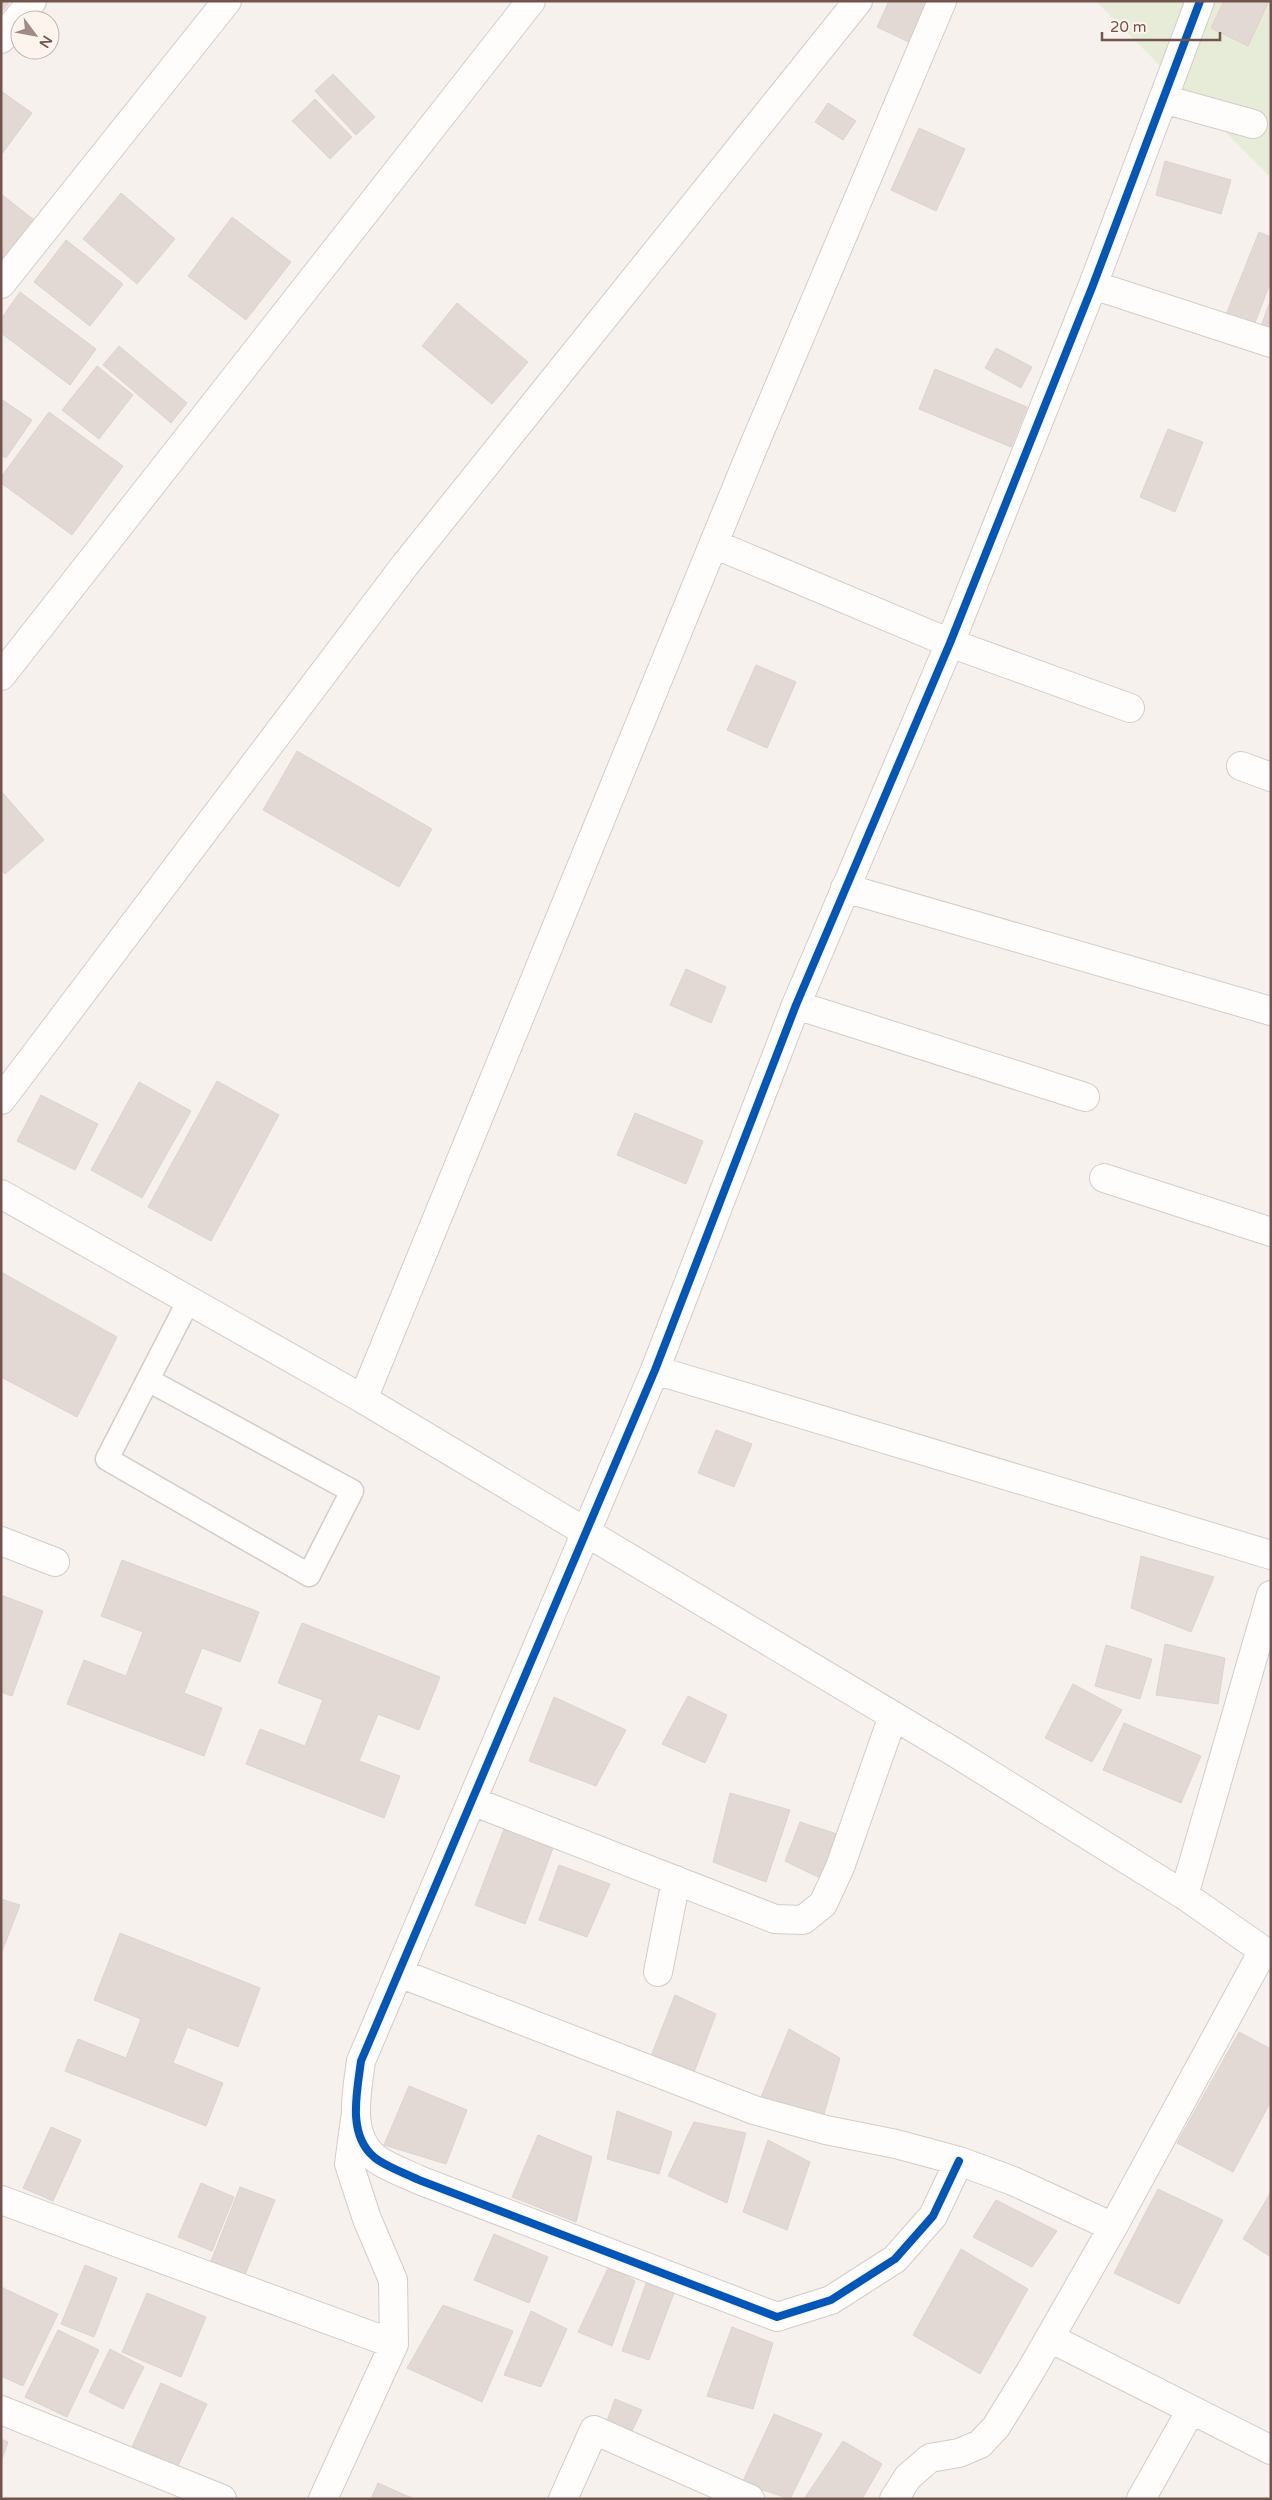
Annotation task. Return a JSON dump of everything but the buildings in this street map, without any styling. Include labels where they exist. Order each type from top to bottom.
[{"type":"street","points":[[1,39],[32,1]]},
{"type":"street","points":[[1,284],[227,1]]},
{"type":"street","points":[[1,676],[531,1]]},
{"type":"street","points":[[1,1100],[405,564],[858,1]]},
{"type":"street","points":[[363,1399],[714,544],[942,1]]},
{"type":"street","points":[[959,2161],[933,2216],[895,2259],[831,2300],[777,2317],[419,2180],[374,2157],[359,2134],[355,2103],[361,2061],[655,1370],[796,1005],[950,643],[1093,285],[1200,1]]},
{"type":"street","points":[[1162,98],[1253,124]]},
{"type":"street","points":[[1093,285],[1271,343]]},
{"type":"street","points":[[714,544],[950,643],[1130,708]]},
{"type":"street","points":[[1241,766],[1271,777]]},
{"type":"street","points":[[845,888],[1271,1011]]},
{"type":"street","points":[[796,1005],[1085,1097]]},
{"type":"street","points":[[1104,1178],[1271,1232]]},
{"type":"street","points":[[1,1194],[363,1399],[893,1716],[1184,1896],[1267,1954],[1050,2338],[996,2427],[980,2444],[960,2453],[930,2458],[908,2477],[894,2499]]},
{"type":"street","points":[[655,1370],[1271,1555]]},
{"type":"street","points":[[1,1541],[55,1562]]},
{"type":"street","points":[[1184,1896],[1271,1595]]},
{"type":"street","points":[[472,1801],[775,1919],[803,1920],[823,1904],[840,1867],[893,1716]]},
{"type":"street","points":[[658,1972],[676,1880]]},
{"type":"street","points":[[398,1972],[754,2110],[826,2130],[896,2144],[959,2161],[1013,2181],[1113,2228]]},
{"type":"street","points":[[323,2499],[394,2344],[394,2280],[367,2219],[349,2164],[356,2111]]},
{"type":"street","points":[[1,2200],[394,2344]]},
{"type":"street","points":[[1050,2338],[1271,2450]]},
{"type":"street","points":[[1,2410],[222,2499]]},
{"type":"street","points":[[1141,2499],[1191,2410]]},
{"type":"street","points":[[563,2499],[594,2430],[750,2499]]},
{"type":"lane","points":[[148,1380],[352,1491],[309,1575],[107,1459],[189,1300]]},
{"type":"green space","points":[[1096,1],[1271,1],[1271,178]]},
{"type":"cycle path","points":[[959,2161],[933,2216],[895,2259],[831,2300],[777,2317],[419,2180],[384,2164],[374,2157],[360,2137],[357,2125],[356,2099],[361,2061],[655,1370],[796,1005],[950,643],[1093,285],[1200,1]]}]
